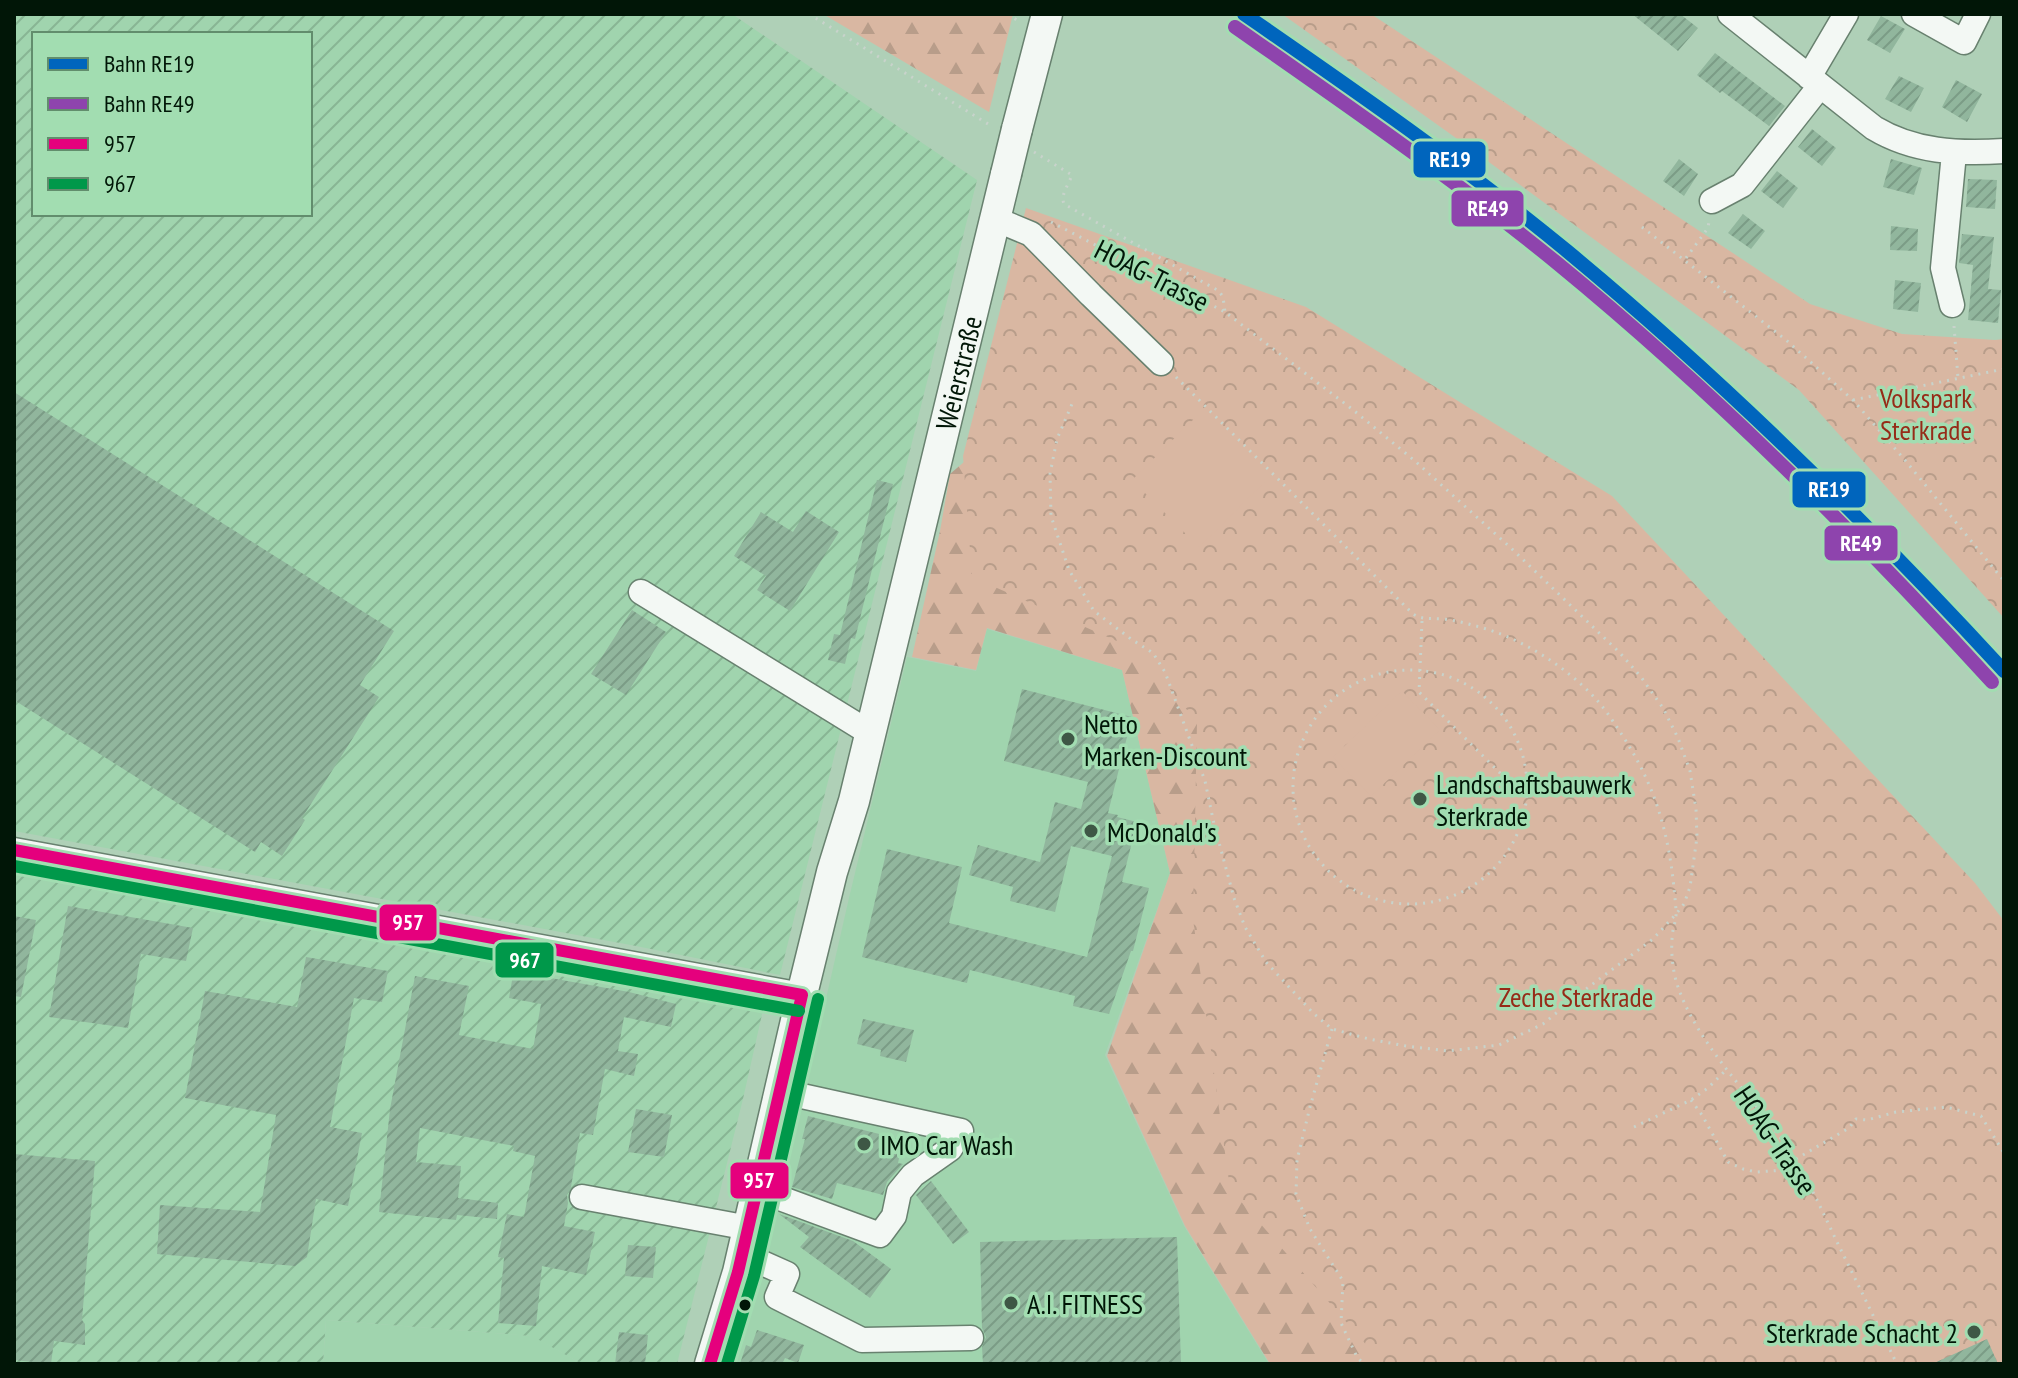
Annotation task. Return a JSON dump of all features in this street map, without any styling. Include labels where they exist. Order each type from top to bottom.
[{"type":"main road","name":"Weierstraße","points":[[710,1364],[731,1299],[832,872],[854,801],[1014,136],[1047,14]]},
{"type":"street","points":[[1730,14],[1886,135],[1925,148],[1954,153],[2004,151]]},
{"type":"street","points":[[1712,201],[1742,185],[1814,81],[1846,14]]},
{"type":"street","points":[[1914,14],[1964,42],[1978,14]]},
{"type":"street","points":[[1952,305],[1943,268],[1954,153]]},
{"type":"street","points":[[995,219],[1031,234],[1161,363]]},
{"type":"street","points":[[641,592],[870,733]]},
{"type":"street","points":[[14,850],[802,995]]},
{"type":"street","points":[[758,1190],[880,1235],[894,1216],[899,1192],[913,1175],[950,1149],[961,1131],[779,1091]]},
{"type":"street","points":[[582,1197],[745,1241],[787,1274],[777,1297],[862,1340],[971,1338]]},
{"type":"path","points":[[809,14],[1014,136]]},
{"type":"path","name":"HOAG-Trasse","points":[[1014,136],[1072,175],[1063,195],[1064,204],[1219,291],[1225,312]]},
{"type":"path","points":[[1685,259],[1708,228],[1712,201]]},
{"type":"path","name":"HOAG-Trasse","points":[[1042,218],[1225,312]]},
{"type":"path","points":[[1642,227],[1786,340],[1853,400],[2004,581]]},
{"type":"path","points":[[1952,305],[1958,378]]},
{"type":"path","points":[[1072,404],[1057,439],[1050,474],[1051,516],[1069,570],[1094,611],[1153,653],[1165,672],[1205,781],[1234,898],[1245,927],[1266,962],[1332,1029],[1382,1042],[1448,1051],[1499,1045],[1543,1024],[1653,939],[1684,904],[1694,865],[1696,809],[1690,771],[1678,738],[1663,708],[1641,677],[1590,623],[1415,461],[1225,312]]},
{"type":"path","points":[[1161,363],[1403,605],[1422,619],[1472,625],[1504,635],[1560,667],[1595,698],[1634,754],[1653,791],[1669,846],[1676,914]]},
{"type":"path","points":[[1853,400],[2004,369]]},
{"type":"path","points":[[1422,619],[1419,692],[1502,775]]},
{"type":"path","points":[[1385,671],[1420,671],[1454,680],[1479,692],[1499,709],[1516,733],[1527,764],[1528,794],[1521,827],[1500,858],[1480,879],[1452,897],[1423,905],[1400,906],[1366,899],[1344,888],[1324,869],[1304,838],[1295,801],[1294,770],[1302,735],[1326,703],[1351,684],[1385,671]]},
{"type":"path","name":"HOAG-Trasse","points":[[1676,914],[1672,960],[1677,986],[1687,1008],[1707,1041],[1780,1136],[1801,1169],[1897,1364]]},
{"type":"path","points":[[1332,1029],[1297,1160],[1296,1194],[1310,1229],[1343,1281],[1341,1323],[1357,1357],[1364,1364]]},
{"type":"path","points":[[1634,1127],[1691,1100],[1727,1069]]},
{"type":"path","points":[[1691,1100],[1728,1162],[1756,1172],[1801,1169]]},
{"type":"path","points":[[1795,1159],[1849,1128],[1856,1119],[1867,1120],[1896,1112],[1946,1107],[1981,1116],[2004,1153]]},
{"type":"shaded area","points":[[14,14],[732,14],[977,180],[780,975],[14,831]]},
{"type":"shaded area","points":[[987,629],[1122,670],[1170,873],[1105,1055],[1184,1226],[1269,1364],[722,1364],[781,1196],[907,657],[976,671]]},
{"type":"shaded area","points":[[14,867],[318,921],[763,1010],[677,1364],[582,1364],[532,1336],[326,1320],[323,1364],[14,1364]]},
{"type":"shaded area","points":[[326,1320],[533,1336],[582,1364],[323,1364]]},
{"type":"green space","points":[[823,14],[1013,14],[989,112]]},
{"type":"green space","name":"Volkspark Sterkrade","points":[[1282,14],[1371,14],[1810,304],[1902,334],[2004,339],[2004,618],[1799,390]]},
{"type":"green space","name":"Zeche Sterkrade","points":[[1026,208],[1306,307],[1612,496],[1975,883],[2004,921],[2004,1364],[1383,1364],[1230,1189],[1193,919],[1197,722],[1145,659],[1119,642],[972,577],[963,456]]},
{"type":"green space","points":[[1198,415],[1265,482],[1199,547],[1132,480]]},
{"type":"green space","points":[[964,462],[1133,581],[1513,1364],[1270,1364],[1185,1226],[1107,1056],[1170,873],[1122,670],[987,628],[976,670],[912,657],[950,474]]},
{"type":"green space","points":[[1402,691],[1440,730],[1371,796],[1333,757]]},
{"type":"building","points":[[1632,14],[1680,14],[1698,28],[1678,51]]},
{"type":"building","points":[[1881,16],[1905,29],[1890,53],[1867,40]]},
{"type":"building","points":[[1715,53],[1785,106],[1769,126],[1697,75]]},
{"type":"building","points":[[1899,76],[1924,88],[1911,112],[1885,99]]},
{"type":"building","points":[[1956,80],[1982,94],[1967,122],[1942,107]]},
{"type":"building","points":[[1812,129],[1836,148],[1822,166],[1798,147]]},
{"type":"building","points":[[1679,159],[1698,174],[1684,196],[1663,181]]},
{"type":"building","points":[[1891,159],[1922,168],[1914,195],[1883,187]]},
{"type":"building","points":[[1777,171],[1798,188],[1783,208],[1761,191]]},
{"type":"building","points":[[1968,179],[1997,180],[1995,209],[1966,207]]},
{"type":"building","points":[[1743,214],[1765,231],[1751,249],[1728,233]]},
{"type":"building","points":[[1891,226],[1918,229],[1917,251],[1890,250]]},
{"type":"building","points":[[1962,234],[1994,237],[1988,289],[2001,290],[1998,323],[1968,320],[1973,265],[1959,263]]},
{"type":"building","points":[[1895,280],[1921,283],[1918,312],[1893,309]]},
{"type":"building","points":[[14,392],[394,631],[360,685],[379,697],[302,818],[305,820],[282,856],[261,842],[255,852],[14,700]]},
{"type":"building","points":[[877,480],[893,484],[855,639],[851,638],[845,664],[828,660],[834,634],[840,635]]},
{"type":"building","points":[[806,511],[839,532],[790,611],[757,590],[766,576],[734,556],[761,512],[793,532]]},
{"type":"building","points":[[632,610],[666,632],[626,695],[591,674]]},
{"type":"building","points":[[1022,689],[1132,717],[1108,813],[1137,822],[1122,882],[1149,888],[1133,951],[1109,1014],[1073,1006],[1075,996],[970,970],[967,983],[862,957],[887,849],[962,867],[949,923],[1087,957],[1112,856],[1071,846],[1055,912],[1010,901],[1013,887],[969,875],[978,845],[1040,862],[1055,802],[1081,809],[1088,782],[1004,761]]},
{"type":"building","points":[[68,906],[193,928],[186,961],[141,954],[128,1028],[49,1017]]},
{"type":"building","points":[[14,916],[36,920],[21,997],[14,996]]},
{"type":"building","points":[[306,957],[388,971],[382,1002],[354,998],[330,1127],[362,1133],[348,1206],[316,1199],[307,1257],[295,1266],[157,1254],[160,1205],[260,1212],[276,1115],[185,1098],[205,991],[297,1007]]},
{"type":"building","points":[[514,969],[676,1004],[671,1027],[624,1017],[618,1051],[638,1054],[634,1076],[605,1069],[593,1135],[580,1133],[567,1195],[564,1226],[595,1232],[586,1275],[542,1266],[536,1326],[498,1323],[504,1258],[498,1257],[507,1214],[524,1217],[535,1156],[513,1151],[514,1146],[420,1128],[416,1162],[461,1166],[458,1198],[498,1203],[497,1219],[457,1215],[456,1220],[379,1212],[390,1109],[415,976],[469,986],[459,1035],[533,1049],[541,1004],[509,998]]},
{"type":"building","points":[[863,1019],[914,1030],[906,1062],[880,1056],[881,1050],[857,1044]]},
{"type":"building","points":[[636,1109],[672,1115],[664,1157],[628,1152]]},
{"type":"building","points":[[808,1116],[903,1140],[898,1163],[903,1164],[887,1182],[883,1195],[837,1183],[832,1199],[792,1187]]},
{"type":"building","points":[[14,1154],[95,1161],[82,1320],[85,1324],[85,1345],[54,1341],[51,1364],[14,1360]]},
{"type":"building","points":[[931,1181],[969,1232],[953,1244],[916,1195]]},
{"type":"building","points":[[779,1214],[853,1241],[891,1269],[870,1298],[800,1247],[809,1237]]},
{"type":"building","points":[[1177,1237],[1181,1364],[983,1364],[982,1347],[986,1337],[982,1328],[980,1242]]},
{"type":"building","points":[[628,1245],[656,1247],[653,1278],[625,1276]]},
{"type":"building","points":[[757,1330],[804,1345],[798,1363],[785,1358],[782,1364],[740,1364],[746,1345],[751,1347]]},
{"type":"building","points":[[619,1332],[648,1335],[645,1364],[615,1364]]},
{"type":"building","points":[[1987,1339],[1998,1364],[1932,1364]]},
{"type":"rail line","name":"RE19","points":[[1244,14],[1449,159],[1625,300],[1793,454],[2004,671]]},
{"type":"rail line","name":"RE49","points":[[1235,27],[1479,201],[1615,312],[1782,465],[1889,572],[1992,682]]},
{"type":"transit line","name":"957","points":[[14,850],[802,995]]},
{"type":"transit line","name":"967","points":[[14,866],[799,1011]]},
{"type":"transit line","name":"957","points":[[710,1364],[738,1272],[802,995]]},
{"type":"transit line","name":"967","points":[[727,1364],[754,1276],[818,999]]},
{"type":"place","name":"Netto Marken-Discount","points":[[1068,739]]},
{"type":"place","name":"Landschaftsbauwerk Sterkrade","points":[[1420,799]]},
{"type":"place","name":"McDonald's","points":[[1091,831]]},
{"type":"place","name":"IMO Car Wash","points":[[864,1144]]},
{"type":"place","name":"A.I. FITNESS","points":[[1011,1303]]},
{"type":"place","name":"Sterkrade Schacht 2","points":[[1974,1332]]}]
